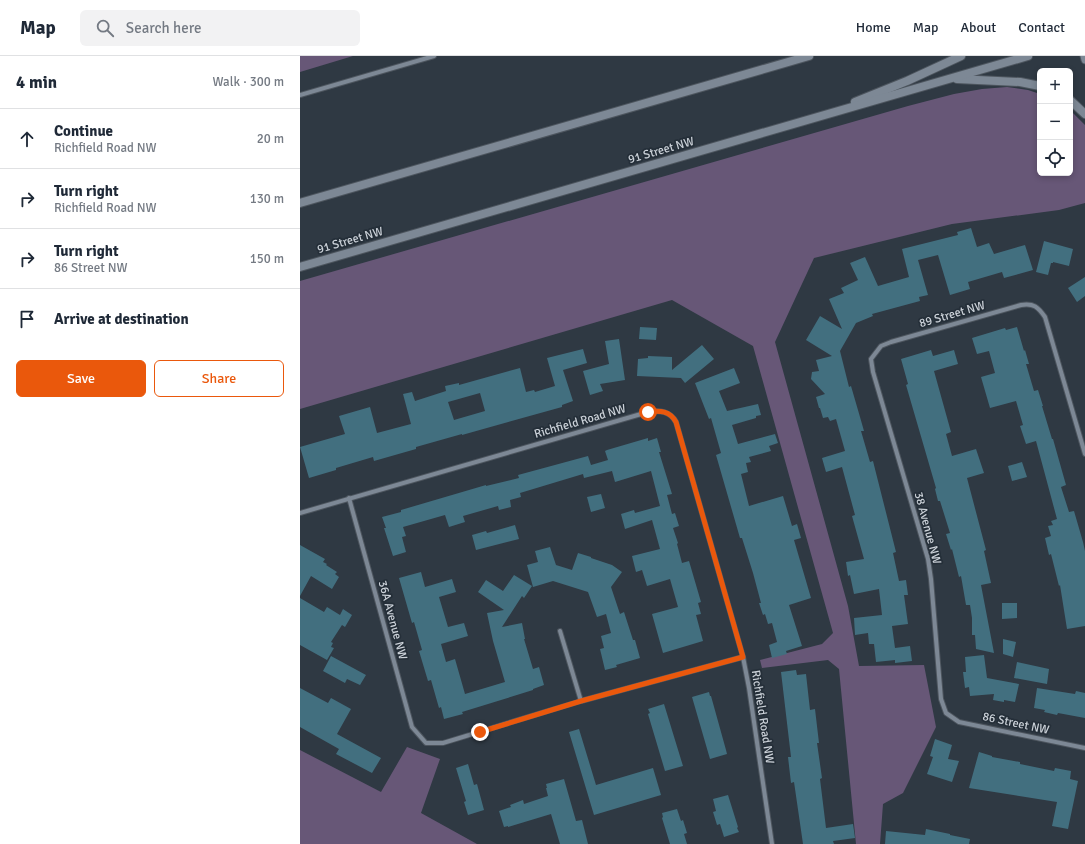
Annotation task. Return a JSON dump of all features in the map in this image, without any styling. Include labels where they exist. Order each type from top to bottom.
[{"type":"main road","points":[[300,203],[809,56]]},
{"type":"main road","points":[[808,120],[907,81],[961,56]]},
{"type":"main road","name":"91 Street NW","points":[[300,267],[1028,56]]},
{"type":"main road","points":[[951,78],[1020,82],[1037,85]]},
{"type":"main road","points":[[1073,103],[1085,114]]},
{"type":"street","points":[[300,95],[434,56]]},
{"type":"street","points":[[1084,56],[1085,60]]},
{"type":"street","name":"89 Street NW","points":[[875,353],[881,346],[898,340],[1022,305],[1029,304],[1037,307],[1045,317],[1085,454]]},
{"type":"street","name":"38 Avenue NW","points":[[875,353],[871,359],[873,372],[928,559],[931,579],[938,679],[941,699],[946,713]]},
{"type":"street","name":"Richfield Road NW","points":[[300,513],[648,412],[658,410],[673,416],[676,422],[743,657],[750,688],[772,844]]},
{"type":"street","name":"36A Avenue NW","points":[[349,498],[412,727],[426,743],[443,743],[581,701]]},
{"type":"street","points":[[560,631],[581,701],[743,657]]},
{"type":"street","name":"86 Street NW","points":[[946,713],[959,722],[1085,748]]},
{"type":"shaded area","points":[[300,56],[353,56],[300,72]]},
{"type":"shaded area","points":[[1007,87],[1037,93],[1037,176],[1073,176],[1073,113],[1085,125],[1085,203],[1059,210],[952,224],[814,258],[775,342],[848,606],[859,666],[924,665],[936,727],[903,793],[883,804],[880,844],[856,844],[839,669],[828,660],[762,668],[760,660],[822,644],[833,633],[753,346],[672,300],[300,409],[300,281],[908,106],[954,94],[982,89]]},
{"type":"shaded area","points":[[407,747],[440,759],[421,813],[477,844],[300,844],[300,750],[381,792]]},
{"type":"building","points":[[971,228],[977,247],[989,243],[994,254],[1025,245],[1033,270],[1004,278],[1002,272],[968,282],[970,289],[950,295],[938,255],[918,260],[928,295],[919,297],[920,301],[872,314],[873,316],[856,323],[840,351],[849,387],[851,386],[864,431],[861,431],[870,462],[873,461],[896,552],[893,553],[899,581],[906,580],[908,595],[904,595],[908,624],[892,626],[895,648],[910,646],[912,661],[895,663],[895,660],[876,662],[874,644],[869,644],[868,633],[855,635],[854,618],[882,615],[879,589],[854,594],[850,575],[848,576],[846,562],[864,559],[852,516],[855,515],[842,467],[826,472],[822,458],[845,451],[836,419],[830,421],[828,417],[823,418],[819,408],[816,397],[825,394],[811,379],[812,372],[819,371],[816,360],[832,356],[806,340],[820,316],[842,329],[829,299],[844,293],[841,288],[858,280],[850,263],[865,257],[878,286],[909,277],[902,249],[958,235],[957,232]]},
{"type":"building","points":[[1044,241],[1073,249],[1069,266],[1053,262],[1051,263],[1048,275],[1036,272]]},
{"type":"building","points":[[1085,277],[1085,296],[1077,302],[1068,288]]},
{"type":"building","points":[[640,327],[657,328],[656,340],[639,339]]},
{"type":"building","points":[[1017,327],[1029,364],[1026,364],[1034,391],[1038,390],[1066,485],[1061,487],[1069,512],[1074,511],[1083,542],[1085,551],[1085,626],[1067,629],[1060,585],[1059,586],[1051,554],[1049,555],[1045,538],[1051,536],[1048,526],[1053,525],[1051,521],[1057,519],[1036,441],[1026,444],[1020,426],[1023,425],[1016,401],[990,408],[981,377],[995,373],[989,351],[977,354],[972,338],[1005,328],[1006,330]]},
{"type":"building","points":[[619,339],[625,380],[600,384],[603,391],[590,395],[583,371],[609,364],[605,341]]},
{"type":"building","points":[[702,345],[714,359],[685,383],[681,378],[637,376],[638,359],[648,358],[648,356],[672,357],[672,370]]},
{"type":"building","points":[[583,349],[587,363],[563,370],[573,401],[562,405],[562,407],[416,447],[416,449],[374,461],[373,457],[309,478],[300,447],[345,434],[339,416],[370,407],[377,433],[411,424],[403,394],[412,392],[415,401],[446,391],[445,386],[459,383],[459,385],[520,368],[526,392],[534,390],[535,392],[555,386],[547,358]],"holes":[[[480,393],[485,411],[454,420],[448,402]]]},
{"type":"building","points":[[931,350],[933,356],[954,350],[958,364],[934,371],[951,432],[946,434],[952,456],[976,449],[984,473],[967,478],[986,550],[984,551],[991,583],[981,585],[994,653],[976,649],[975,635],[972,635],[970,605],[966,605],[961,576],[959,577],[952,549],[951,550],[946,534],[950,533],[940,501],[938,501],[936,488],[906,385],[908,384],[901,359]]},
{"type":"building","points":[[734,368],[740,383],[719,391],[727,411],[758,404],[761,415],[756,416],[756,418],[732,425],[738,444],[775,434],[778,443],[769,446],[771,451],[749,457],[751,462],[746,463],[748,472],[741,474],[749,506],[783,496],[792,526],[797,524],[801,538],[794,540],[811,598],[789,605],[802,646],[786,651],[787,654],[772,658],[769,645],[777,642],[772,623],[768,624],[759,603],[761,603],[753,573],[742,538],[740,538],[716,455],[721,453],[711,418],[709,419],[695,383]]},
{"type":"building","points":[[648,438],[648,441],[657,438],[661,452],[659,452],[672,494],[667,495],[672,514],[675,513],[679,526],[673,528],[682,563],[689,561],[701,602],[698,603],[701,614],[696,615],[703,641],[663,653],[652,614],[678,607],[670,579],[647,586],[642,570],[636,572],[632,556],[660,549],[652,520],[625,529],[621,514],[634,510],[635,513],[660,506],[651,471],[615,482],[612,471],[584,478],[583,474],[520,493],[521,497],[510,500],[511,507],[499,510],[498,506],[463,516],[465,522],[449,527],[445,515],[403,527],[406,536],[402,537],[406,552],[393,556],[382,517],[486,485],[519,478],[518,475],[588,456],[591,465],[608,460],[605,451]]},
{"type":"building","points":[[1022,462],[1027,477],[1012,481],[1008,466]]},
{"type":"building","points":[[601,494],[605,508],[591,512],[587,497]]},
{"type":"building","points":[[515,525],[519,539],[476,550],[472,535],[486,531],[487,533]]},
{"type":"building","points":[[300,545],[325,559],[323,562],[337,572],[335,574],[339,577],[332,589],[311,576],[300,596]]},
{"type":"building","points":[[550,547],[556,565],[572,570],[578,553],[612,565],[622,572],[611,587],[620,614],[624,612],[640,658],[605,670],[600,649],[604,648],[601,636],[611,633],[606,614],[597,617],[588,592],[553,581],[533,587],[527,565],[538,562],[535,551]]},
{"type":"building","points":[[421,572],[425,587],[452,579],[456,592],[439,597],[448,627],[464,623],[468,636],[441,644],[446,662],[455,659],[465,694],[505,682],[493,641],[487,613],[504,610],[478,592],[486,580],[503,591],[514,575],[532,586],[524,598],[522,596],[502,627],[522,623],[524,639],[533,669],[539,667],[544,685],[533,690],[462,712],[463,714],[444,719],[441,707],[439,708],[431,680],[428,681],[419,651],[422,650],[414,622],[412,623],[399,578]]},
{"type":"building","points":[[300,598],[324,612],[327,607],[340,615],[343,609],[352,615],[345,627],[342,625],[331,642],[333,643],[331,647],[334,648],[327,660],[300,645]]},
{"type":"building","points":[[1002,603],[1017,603],[1017,618],[1002,619]]},
{"type":"building","points":[[1003,639],[1016,642],[1013,657],[1003,654]]},
{"type":"building","points":[[984,655],[987,678],[1019,684],[1015,702],[993,700],[994,694],[970,696],[969,687],[965,688],[963,672],[966,672],[965,657]]},
{"type":"building","points":[[331,656],[366,675],[360,685],[347,679],[345,683],[323,671]]},
{"type":"building","points":[[1017,662],[1049,669],[1047,684],[1014,678]]},
{"type":"building","points":[[796,670],[797,675],[806,674],[810,710],[815,709],[819,743],[817,743],[822,778],[820,779],[826,828],[853,824],[855,838],[833,841],[834,844],[803,844],[794,782],[791,783],[788,757],[791,757],[781,672]]},
{"type":"building","points":[[300,688],[328,703],[331,698],[351,709],[337,734],[381,758],[372,773],[336,754],[339,749],[300,727]]},
{"type":"building","points":[[1037,688],[1075,694],[1076,691],[1085,693],[1085,718],[1058,713],[1057,715],[1044,712],[1045,710],[1034,708]]},
{"type":"building","points":[[709,692],[727,754],[710,759],[692,697]]},
{"type":"building","points":[[664,704],[683,766],[665,771],[648,714],[650,713],[648,709]]},
{"type":"building","points":[[579,729],[596,785],[653,768],[661,795],[594,815],[569,732]]},
{"type":"building","points":[[935,739],[952,745],[948,759],[959,761],[952,782],[927,774],[933,757],[930,756]]},
{"type":"building","points":[[979,752],[992,757],[1020,762],[1020,764],[1054,771],[1055,768],[1071,771],[1070,779],[1078,781],[1068,829],[1052,826],[1057,802],[969,788]]},
{"type":"building","points":[[468,764],[474,785],[477,784],[484,810],[468,815],[464,802],[466,801],[456,768]]},
{"type":"building","points":[[564,779],[576,821],[582,820],[588,844],[560,844],[551,814],[504,827],[499,811],[511,807],[510,805],[523,800],[524,804],[548,796],[546,784]]},
{"type":"building","points":[[728,795],[739,832],[724,837],[720,824],[717,825],[713,812],[716,811],[713,799]]},
{"type":"building","points":[[677,809],[681,821],[683,820],[687,833],[684,834],[687,844],[670,844],[662,818],[662,813]]},
{"type":"building","points":[[926,829],[970,839],[969,844],[885,844],[886,831],[925,835]]},
{"type":"route","points":[[480,732],[581,701],[743,657],[676,422],[673,416],[666,412],[658,410],[648,412]]}]
